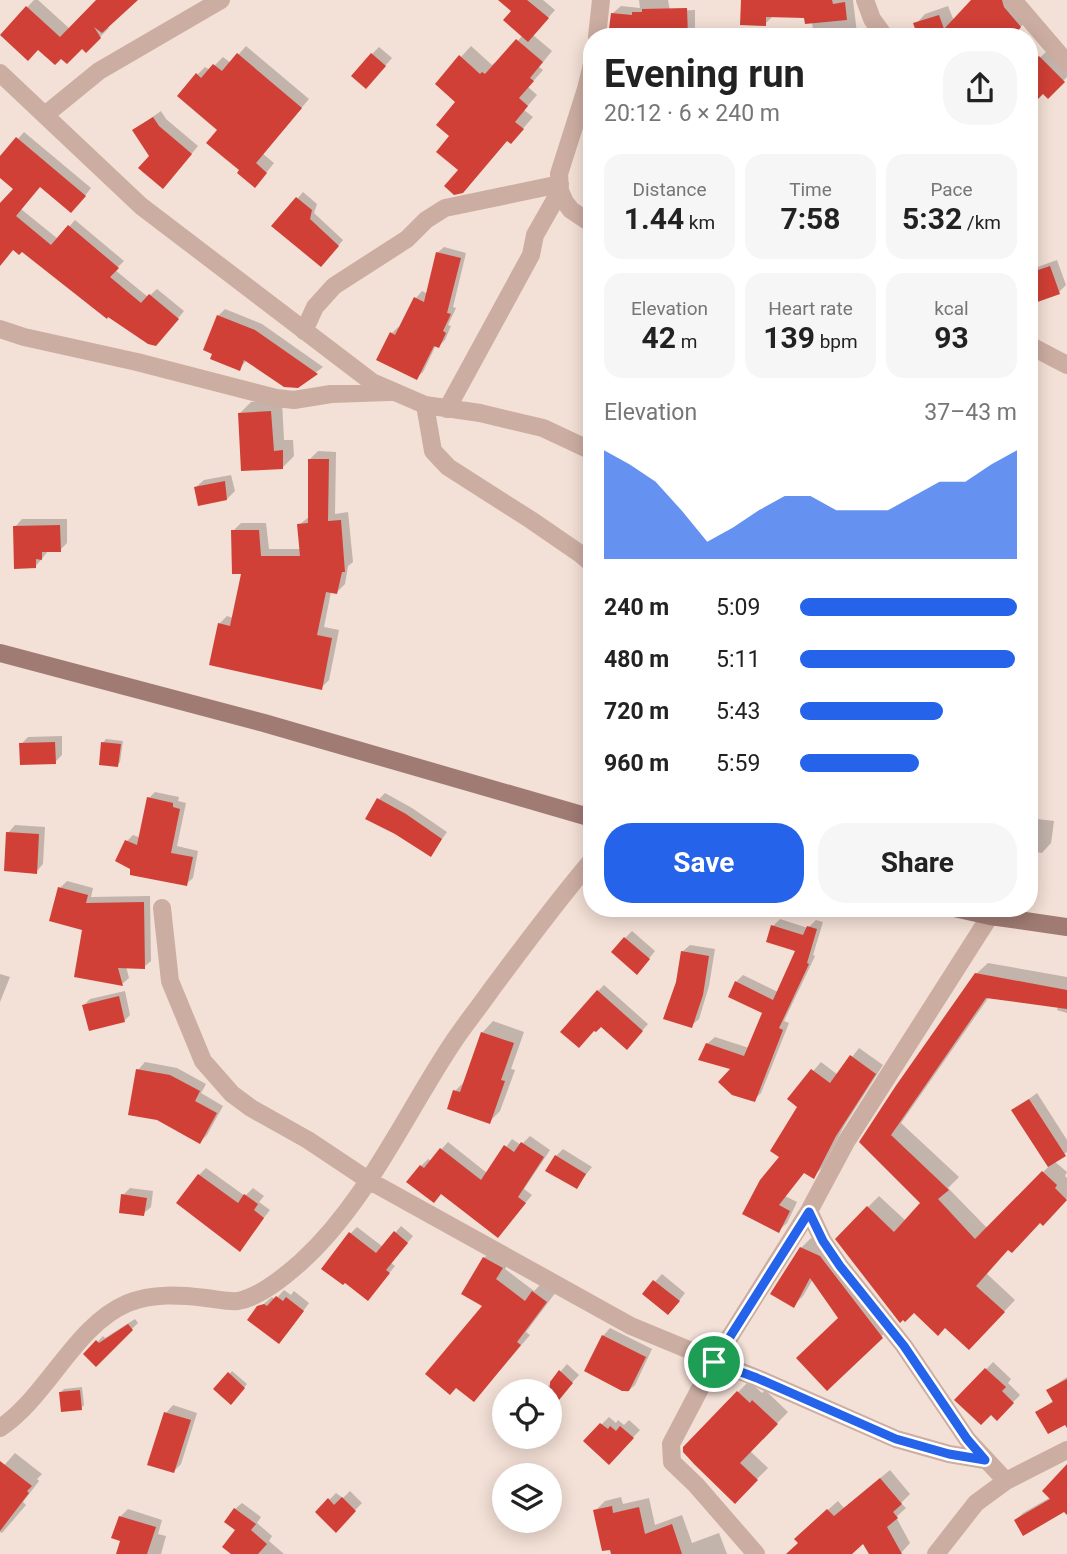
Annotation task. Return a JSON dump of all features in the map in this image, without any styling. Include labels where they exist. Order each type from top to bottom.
[{"type":"main road","points":[[0,653],[264,723],[583,815]]},
{"type":"main road","points":[[997,917],[1067,927]]},
{"type":"street","points":[[45,115],[99,71],[221,0]]},
{"type":"street","points":[[598,28],[601,0]]},
{"type":"street","points":[[865,0],[872,19],[879,28]]},
{"type":"street","points":[[1013,0],[1037,28]]},
{"type":"street","points":[[1038,29],[1067,63]]},
{"type":"street","points":[[0,73],[141,206],[372,382],[425,405],[480,413],[543,428],[583,447]]},
{"type":"street","points":[[583,98],[559,174],[560,188],[571,210],[583,218]]},
{"type":"street","points":[[304,331],[315,307],[334,286],[407,239],[426,220],[445,208],[560,188]]},
{"type":"street","points":[[447,409],[531,255],[535,235],[560,188]]},
{"type":"street","points":[[0,329],[276,398],[293,400],[331,394],[392,392]]},
{"type":"street","points":[[1038,350],[1067,365]]},
{"type":"street","points":[[425,405],[433,451],[448,467],[583,557]]},
{"type":"street","points":[[0,1427],[28,1405],[76,1346],[104,1318],[126,1304],[162,1295],[236,1301],[253,1296],[268,1287],[301,1262],[340,1218],[368,1180],[450,1047],[549,911],[583,871]]},
{"type":"street","points":[[162,908],[170,981],[203,1060],[232,1094],[368,1180],[631,1326],[896,1439],[949,1454],[985,1460]]},
{"type":"street","points":[[756,1554],[672,1462],[671,1444],[714,1362],[809,1212],[846,1142],[989,917]]},
{"type":"street","points":[[809,1212],[828,1250],[904,1346],[967,1439],[1006,1481]]},
{"type":"street","points":[[942,1550],[961,1520],[976,1503],[1006,1481],[1067,1450]]},
{"type":"building","points":[[96,0],[138,0],[102,33],[94,27],[101,38],[86,53],[82,49],[67,64],[61,59],[55,65],[38,50],[28,61],[0,35],[26,6],[60,37]]},
{"type":"building","points":[[498,0],[527,0],[549,18],[528,42],[503,20],[511,11]]},
{"type":"building","points":[[741,0],[832,0],[833,4],[845,2],[847,20],[805,24],[804,18],[766,17],[766,26],[740,25]]},
{"type":"building","points":[[971,0],[1002,0],[1004,7],[1021,27],[1020,28],[945,28]]},
{"type":"building","points":[[687,8],[688,28],[609,28],[611,13],[632,15],[632,12],[642,12],[642,9]]},
{"type":"building","points":[[939,15],[944,28],[915,28],[913,23]]},
{"type":"building","points":[[516,39],[543,62],[530,78],[534,81],[519,98],[528,106],[515,122],[524,129],[511,144],[507,141],[463,193],[454,195],[444,186],[458,170],[436,152],[449,136],[436,125],[455,102],[435,84],[459,55],[480,74],[485,74]]},
{"type":"building","points":[[237,53],[302,108],[256,163],[267,173],[255,188],[237,173],[239,170],[206,143],[217,130],[177,96],[196,73],[201,78],[213,64],[222,71]]},
{"type":"building","points":[[371,53],[386,66],[366,89],[351,76]]},
{"type":"building","points":[[1038,57],[1065,82],[1048,99],[1043,94],[1038,99]]},
{"type":"building","points":[[153,117],[159,126],[192,154],[163,189],[138,168],[149,156],[132,130]]},
{"type":"building","points":[[16,137],[86,196],[71,213],[40,187],[16,216],[51,245],[68,225],[119,268],[110,277],[141,303],[149,294],[179,319],[156,346],[148,344],[108,317],[107,319],[22,252],[19,255],[13,250],[0,266],[0,203],[13,189],[0,178],[0,156]]},
{"type":"building","points":[[296,197],[312,210],[310,219],[339,246],[321,267],[271,226]]},
{"type":"building","points":[[436,252],[461,258],[447,313],[451,314],[443,331],[446,333],[439,348],[434,346],[417,380],[376,360],[390,332],[395,335],[414,297],[424,302]]},
{"type":"building","points":[[1050,266],[1060,294],[1038,302],[1038,270]]},
{"type":"building","points":[[217,315],[255,330],[318,374],[298,388],[284,387],[244,360],[240,371],[210,359],[212,354],[203,350]]},
{"type":"building","points":[[271,411],[274,451],[283,450],[283,469],[241,471],[238,413]]},
{"type":"building","points":[[308,459],[329,459],[328,521],[341,520],[345,572],[342,572],[337,594],[326,592],[317,635],[332,638],[322,690],[209,665],[218,623],[230,626],[241,574],[232,574],[231,530],[259,530],[261,556],[300,556],[297,524],[308,523]]},
{"type":"building","points":[[225,481],[227,500],[198,506],[194,487]]},
{"type":"building","points":[[60,525],[61,552],[42,552],[42,560],[36,559],[36,568],[14,569],[13,526]]},
{"type":"building","points":[[55,742],[56,764],[20,765],[19,743]]},
{"type":"building","points":[[101,742],[121,744],[118,767],[99,765]]},
{"type":"building","points":[[147,797],[173,803],[173,807],[180,809],[171,853],[193,857],[187,886],[130,875],[130,869],[115,861],[125,840],[137,845]]},
{"type":"building","points":[[377,798],[442,839],[431,857],[365,819]]},
{"type":"building","points":[[6,832],[39,834],[37,874],[4,871]]},
{"type":"building","points":[[58,887],[88,895],[86,903],[144,902],[145,969],[118,968],[123,986],[74,977],[82,930],[49,921]]},
{"type":"building","points":[[771,925],[803,935],[807,926],[817,929],[807,963],[809,964],[779,1028],[783,1030],[755,1102],[732,1095],[718,1082],[730,1069],[698,1060],[706,1043],[744,1056],[762,1013],[728,997],[735,981],[773,1000],[795,951],[766,942]]},
{"type":"building","points":[[624,937],[650,959],[637,975],[611,952]]},
{"type":"building","points":[[681,951],[709,956],[703,995],[692,1028],[663,1019],[676,982]]},
{"type":"building","points":[[975,973],[1067,990],[1067,1009],[986,998],[891,1135],[949,1190],[938,1199],[975,1239],[1042,1171],[1057,1185],[1055,1188],[1067,1200],[1043,1226],[1040,1223],[1012,1253],[1008,1250],[976,1286],[1005,1312],[969,1350],[945,1328],[938,1336],[914,1313],[900,1323],[835,1239],[867,1206],[894,1232],[920,1203],[859,1142]]},
{"type":"building","points":[[597,990],[643,1031],[627,1050],[601,1027],[579,1048],[560,1032]]},
{"type":"building","points":[[119,996],[125,1022],[89,1031],[82,1005]]},
{"type":"building","points":[[481,1032],[514,1043],[501,1080],[505,1081],[490,1124],[447,1109],[453,1090],[460,1092]]},
{"type":"building","points":[[850,1055],[876,1074],[836,1136],[814,1179],[804,1173],[779,1205],[790,1211],[779,1233],[742,1214],[760,1180],[779,1157],[770,1151],[797,1107],[787,1099],[811,1069],[830,1083]]},
{"type":"building","points":[[136,1069],[170,1075],[200,1091],[195,1101],[217,1113],[200,1144],[157,1120],[128,1115]]},
{"type":"building","points":[[1029,1099],[1066,1156],[1048,1167],[1011,1110]]},
{"type":"building","points":[[521,1142],[544,1157],[518,1197],[526,1203],[498,1238],[441,1194],[434,1203],[406,1182],[420,1165],[424,1168],[440,1148],[481,1180],[504,1145],[514,1152]]},
{"type":"building","points":[[555,1155],[586,1174],[577,1189],[545,1171]]},
{"type":"building","points":[[198,1174],[238,1203],[244,1194],[258,1204],[254,1210],[264,1218],[240,1252],[176,1203]]},
{"type":"building","points":[[121,1194],[147,1198],[144,1216],[119,1213]]},
{"type":"building","points":[[394,1231],[408,1243],[386,1270],[390,1273],[368,1301],[321,1269],[349,1232],[376,1253]]},
{"type":"building","points":[[800,1247],[820,1256],[883,1338],[827,1391],[796,1358],[838,1318],[810,1278],[794,1308],[770,1294]]},
{"type":"building","points":[[483,1257],[503,1268],[496,1279],[525,1301],[532,1291],[547,1302],[517,1342],[521,1345],[474,1402],[456,1388],[450,1395],[425,1374],[482,1306],[461,1294]]},
{"type":"building","points":[[653,1280],[680,1301],[668,1315],[642,1294]]},
{"type":"building","points":[[276,1296],[283,1301],[286,1297],[304,1311],[279,1344],[247,1320],[257,1306],[267,1306]]},
{"type":"building","points":[[128,1324],[133,1330],[96,1367],[83,1354],[96,1340],[99,1343]]},
{"type":"building","points":[[602,1335],[646,1357],[629,1391],[622,1391],[584,1371]]},
{"type":"building","points":[[985,1368],[1006,1387],[1002,1391],[1014,1403],[997,1421],[991,1415],[981,1425],[954,1400]]},
{"type":"building","points":[[559,1370],[573,1383],[562,1396],[562,1379],[552,1379]]},
{"type":"building","points":[[228,1372],[245,1388],[231,1405],[213,1389]]},
{"type":"building","points":[[1067,1379],[1067,1428],[1065,1425],[1048,1434],[1035,1412],[1053,1402],[1046,1390]]},
{"type":"building","points":[[80,1390],[82,1410],[61,1412],[59,1392]]},
{"type":"building","points":[[737,1391],[750,1403],[752,1400],[778,1424],[740,1463],[758,1480],[735,1504],[683,1452],[683,1447]]},
{"type":"building","points":[[164,1412],[191,1420],[174,1473],[147,1465]]},
{"type":"building","points":[[600,1423],[616,1431],[620,1426],[634,1438],[609,1465],[583,1441]]},
{"type":"building","points":[[0,1461],[32,1486],[0,1531]]},
{"type":"building","points":[[1067,1464],[1067,1515],[1064,1512],[1023,1536],[1014,1520],[1050,1499],[1042,1491]]},
{"type":"building","points":[[880,1478],[902,1504],[893,1512],[898,1518],[887,1527],[902,1554],[869,1554],[863,1544],[852,1554],[786,1554],[798,1543],[794,1539],[827,1509],[834,1516]]},
{"type":"building","points":[[342,1497],[356,1511],[336,1533],[315,1512],[328,1498],[334,1505]]},
{"type":"building","points":[[612,1506],[613,1513],[639,1507],[645,1534],[672,1524],[682,1554],[611,1554],[610,1550],[602,1551],[593,1510]]},
{"type":"building","points":[[234,1508],[256,1524],[251,1530],[267,1544],[258,1554],[231,1554],[222,1547],[235,1530],[224,1522]]},
{"type":"building","points":[[119,1516],[156,1527],[147,1554],[116,1554],[120,1541],[111,1538]]},
{"type":"route","points":[[809,1212],[823,1241],[840,1266],[904,1346],[967,1439],[985,1460],[949,1454],[896,1439],[714,1362],[809,1212]]}]
